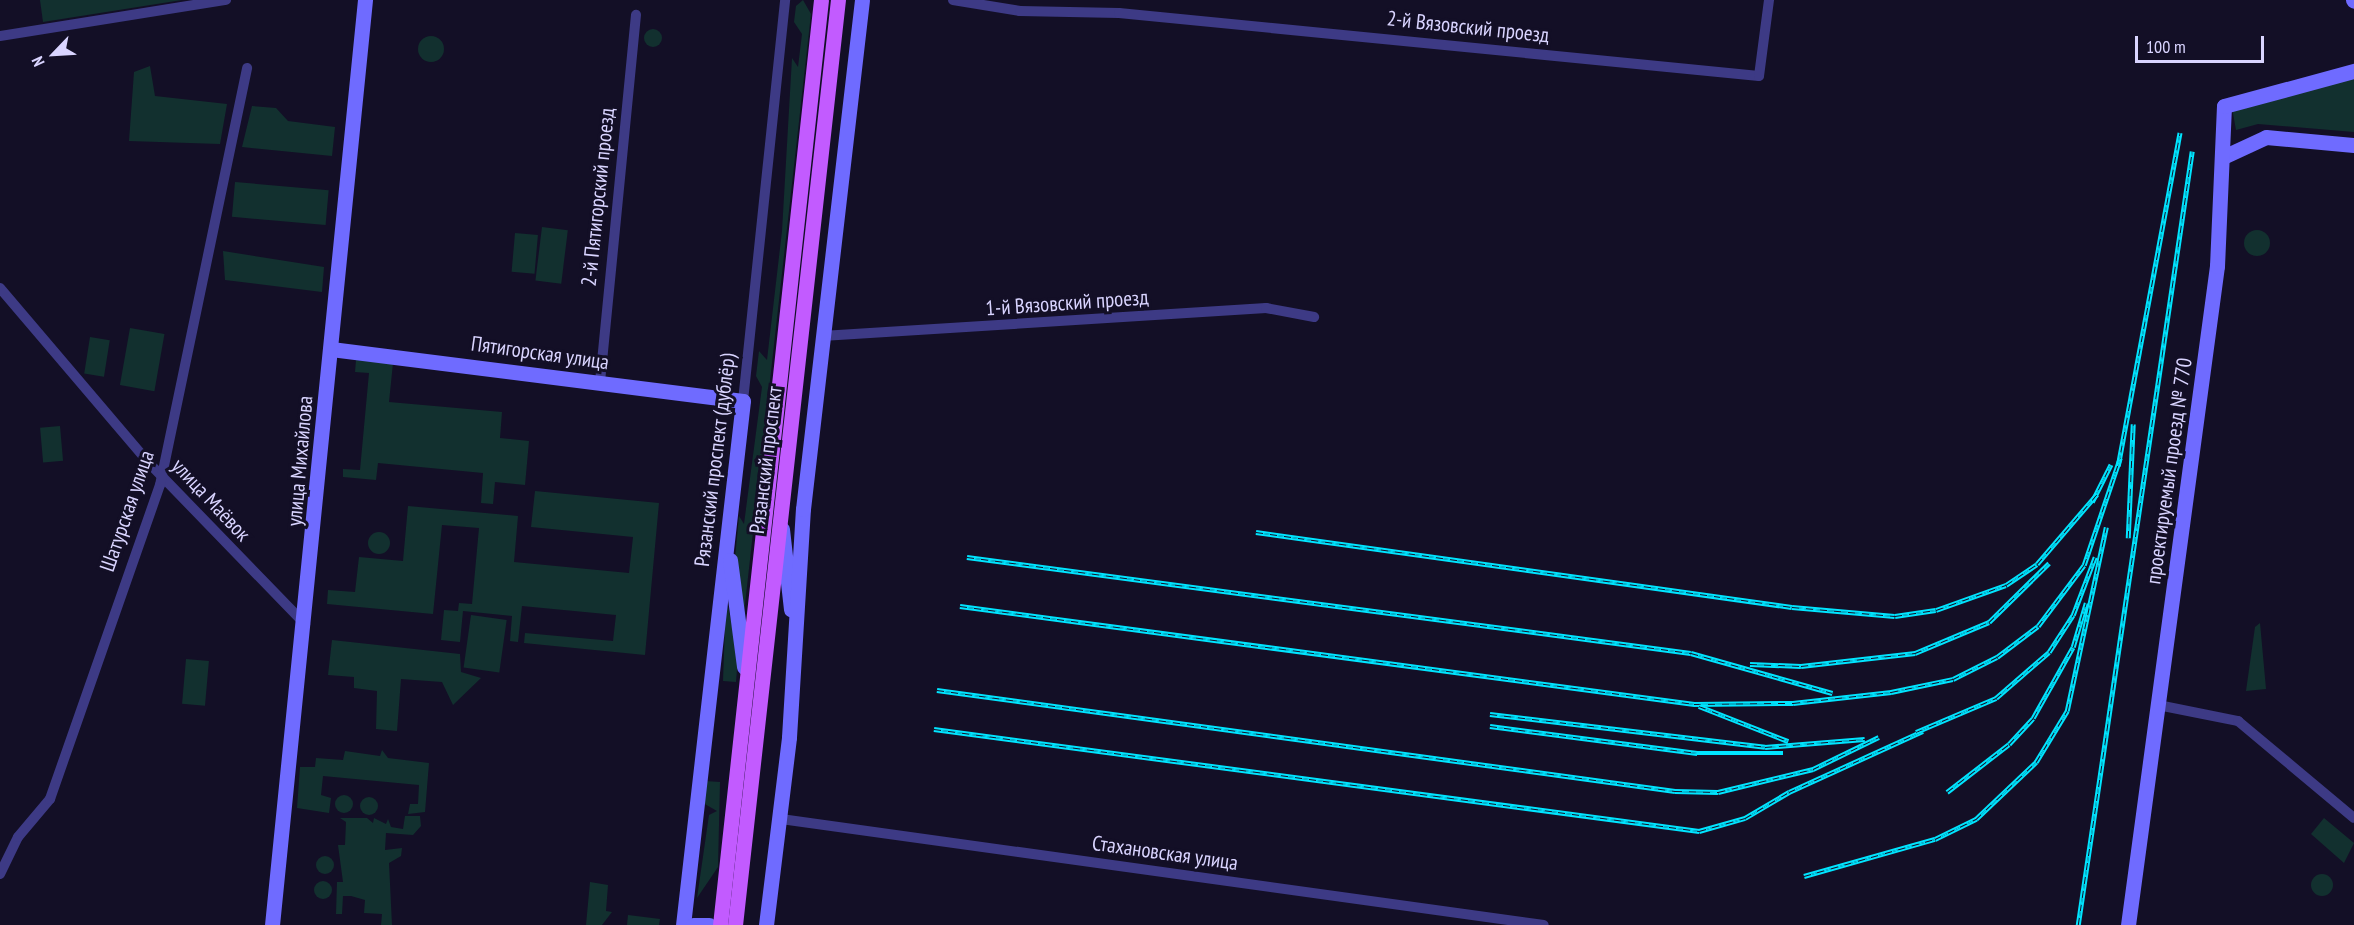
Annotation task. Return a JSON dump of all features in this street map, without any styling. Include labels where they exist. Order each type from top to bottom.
[{"type":"main road","name":"Рязанский проспект","points":[[720,925],[745,673],[821,0]]},
{"type":"main road","name":"Рязанский проспект","points":[[735,925],[838,0]]},
{"type":"street","points":[[0,36],[226,0]]},
{"type":"street","name":"улица Михайлова","points":[[272,925],[305,624],[365,0]]},
{"type":"street","name":"Рязанский проспект (дублёр)","points":[[683,925],[729,533],[785,0]]},
{"type":"street","points":[[765,925],[781,819],[787,757],[796,657],[803,509],[862,0]]},
{"type":"street","name":"2-й Вязовский проезд","points":[[953,0],[1020,11],[1130,14],[1759,76],[1769,0]]},
{"type":"street","name":"2-й Пятигорский проезд","points":[[600,382],[636,15]]},
{"type":"street","name":"Шатурская улица","points":[[0,874],[18,837],[50,799],[162,476],[248,68]]},
{"type":"street","name":"проектируемый проезд № 770","points":[[2128,925],[2217,266],[2224,106],[2354,71]]},
{"type":"street","points":[[2223,157],[2266,137],[2354,145]]},
{"type":"street","name":"улица Маёвок","points":[[0,288],[162,476],[305,624]]},
{"type":"street","name":"1-й Вязовский проезд","points":[[822,336],[1266,308],[1314,317]]},
{"type":"street","name":"Пятигорская улица","points":[[331,349],[743,401]]},
{"type":"street","points":[[781,514],[796,657]]},
{"type":"street","points":[[729,533],[745,673]]},
{"type":"street","points":[[2158,705],[2238,721],[2354,818]]},
{"type":"street","name":"Стахановская улица","points":[[781,819],[1544,925]]},
{"type":"street","points":[[755,925],[770,902]]},
{"type":"street","points":[[693,925],[709,925]]},
{"type":"green space","points":[[40,0],[182,0],[43,22]]},
{"type":"green space","points":[[803,0],[811,14],[744,613],[735,558],[739,516],[744,524],[762,387],[756,376],[759,351],[767,360],[782,231],[792,58],[798,67],[802,34],[794,22],[796,6]]},
{"type":"green space","points":[[653,29],[659,32],[662,38],[659,44],[653,47],[647,44],[644,38],[647,32]]},
{"type":"green space","points":[[431,36],[440,40],[444,49],[440,58],[431,62],[422,58],[418,49],[422,40]]},
{"type":"green space","points":[[150,66],[155,96],[227,104],[220,144],[129,141],[134,72]]},
{"type":"green space","points":[[2354,74],[2354,132],[2258,124],[2236,130],[2232,108]]},
{"type":"green space","points":[[252,106],[276,108],[288,121],[335,127],[332,156],[242,147]]},
{"type":"green space","points":[[235,182],[329,190],[326,225],[232,217]]},
{"type":"green space","points":[[542,227],[568,230],[561,284],[535,281]]},
{"type":"green space","points":[[2257,230],[2266,234],[2270,243],[2266,252],[2257,256],[2248,252],[2244,243],[2248,234]]},
{"type":"green space","points":[[515,233],[538,235],[535,274],[512,272]]},
{"type":"green space","points":[[223,251],[324,267],[322,292],[225,280]]},
{"type":"green space","points":[[130,328],[164,334],[154,391],[120,385]]},
{"type":"green space","points":[[90,337],[110,340],[104,377],[84,374]]},
{"type":"green space","points":[[356,360],[393,363],[389,402],[502,412],[500,438],[529,441],[525,485],[495,482],[493,504],[481,503],[483,473],[378,463],[376,480],[343,477],[343,469],[360,470],[369,373],[355,372]]},
{"type":"green space","points":[[60,426],[63,461],[43,463],[40,428]]},
{"type":"green space","points":[[535,491],[659,503],[645,655],[524,643],[525,633],[613,641],[616,615],[522,606],[518,642],[510,641],[512,616],[463,611],[460,642],[441,640],[444,610],[458,611],[459,603],[472,604],[479,528],[442,525],[433,614],[327,604],[328,590],[355,592],[359,557],[403,561],[408,506],[518,516],[514,562],[629,573],[633,537],[531,527]]},
{"type":"green space","points":[[379,532],[387,535],[390,543],[387,551],[379,554],[371,551],[368,543],[371,535]]},
{"type":"green space","points":[[726,597],[738,656],[736,682],[723,681]]},
{"type":"green space","points":[[471,615],[507,620],[499,672],[464,667]]},
{"type":"green space","points":[[2260,623],[2266,689],[2246,691],[2255,627]]},
{"type":"green space","points":[[332,640],[460,654],[461,672],[481,678],[453,705],[442,682],[401,679],[397,731],[376,729],[377,691],[354,688],[354,677],[328,675]]},
{"type":"green space","points":[[186,659],[209,661],[205,706],[182,704]]},
{"type":"green space","points":[[382,750],[388,758],[429,763],[425,812],[408,814],[410,804],[418,804],[419,785],[323,776],[321,795],[331,798],[329,813],[297,808],[300,767],[315,767],[316,758],[343,760],[345,751],[380,756]]},
{"type":"green space","points":[[705,781],[720,782],[718,867],[697,898],[709,815],[717,811],[703,803]]},
{"type":"green space","points":[[344,795],[350,798],[353,804],[350,810],[344,813],[338,810],[335,804],[338,798]]},
{"type":"green space","points":[[369,797],[375,800],[378,806],[375,812],[369,815],[363,812],[360,806],[363,800]]},
{"type":"green space","points":[[405,816],[420,816],[421,826],[413,835],[386,833],[385,850],[402,848],[401,856],[389,863],[392,925],[381,925],[382,914],[364,913],[365,900],[351,896],[343,896],[342,914],[336,914],[337,882],[343,882],[338,845],[345,845],[346,822],[340,818],[367,818],[373,823],[374,818],[386,824],[388,819],[391,827],[403,829]]},
{"type":"green space","points":[[2324,818],[2354,843],[2344,863],[2311,834]]},
{"type":"green space","points":[[325,856],[331,859],[334,865],[331,871],[325,874],[319,871],[316,865],[319,859]]},
{"type":"green space","points":[[2322,874],[2330,877],[2333,885],[2330,893],[2322,896],[2314,893],[2311,885],[2314,877]]},
{"type":"green space","points":[[323,881],[329,884],[332,890],[329,896],[323,899],[317,896],[314,890],[317,884]]},
{"type":"green space","points":[[590,882],[608,885],[606,911],[612,912],[602,925],[586,925]]},
{"type":"green space","points":[[628,915],[660,919],[659,925],[627,925]]},
{"type":"railway","points":[[2118,466],[2180,133]]},
{"type":"railway","points":[[2078,925],[2192,151]]},
{"type":"railway","points":[[2128,538],[2133,424]]},
{"type":"railway","points":[[960,606],[1694,704],[1793,703],[1891,692],[1953,679],[1997,657],[2038,626],[2084,565],[2120,458]]},
{"type":"railway","points":[[2092,502],[2111,464]]},
{"type":"railway","points":[[1256,532],[1792,607],[1895,616],[1936,610],[2006,585],[2037,564],[2097,494]]},
{"type":"railway","points":[[1804,876],[1935,839],[1976,819],[2036,762],[2067,711],[2106,527]]},
{"type":"railway","points":[[967,557],[1691,653],[1832,693]]},
{"type":"railway","points":[[1916,732],[1996,698],[2049,652],[2073,615],[2095,557]]},
{"type":"railway","points":[[1750,664],[1801,666],[1915,653],[1989,622],[2049,563]]},
{"type":"railway","points":[[1947,792],[2009,744],[2033,718],[2073,647],[2086,603]]},
{"type":"railway","points":[[937,690],[1675,791],[1718,792],[1813,769],[1879,737]]},
{"type":"railway","points":[[1699,706],[1788,741]]},
{"type":"railway","points":[[1490,714],[1765,747],[1865,739]]},
{"type":"railway","points":[[1490,726],[1697,753],[1783,753]]},
{"type":"railway","points":[[934,729],[1699,831],[1745,818],[1789,792],[1923,731]]}]
